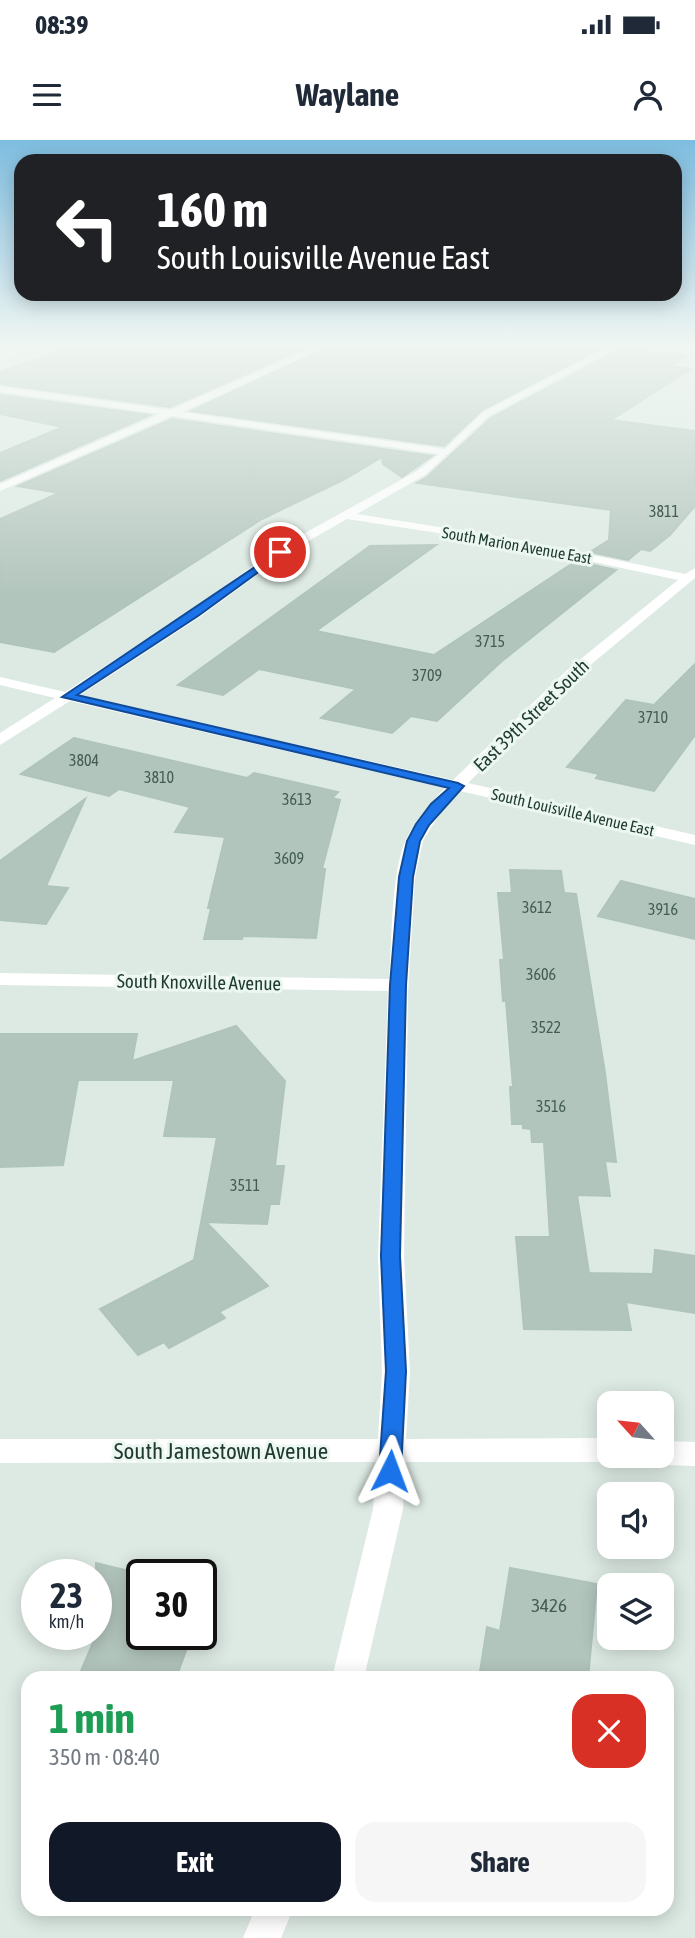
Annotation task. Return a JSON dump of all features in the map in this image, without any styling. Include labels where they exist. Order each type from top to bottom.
[{"type":"street","points":[[0,488],[141,427]]},
{"type":"street","points":[[265,427],[447,452]]},
{"type":"street","points":[[0,740],[195,614],[280,552],[417,475],[447,452],[473,427]]},
{"type":"street","name":"South Marion Avenue East","points":[[344,515],[509,541],[692,575]]},
{"type":"street","name":"East 39th Street South","points":[[350,1671],[388,1509],[396,1371],[391,1256],[398,985],[406,877],[414,841],[435,807],[572,674],[692,575]]},
{"type":"street","name":"South Louisville Avenue East","points":[[0,681],[695,840]]},
{"type":"street","name":"South Knoxville Avenue","points":[[0,979],[398,985]]},
{"type":"street","name":"South Jamestown Avenue","points":[[0,1451],[597,1450]]},
{"type":"street","points":[[674,1453],[695,1454]]},
{"type":"street","points":[[262,1938],[271,1916]]},
{"type":"building","points":[[63,427],[123,427],[0,481],[0,453]]},
{"type":"building","points":[[154,427],[228,427],[432,456],[402,477],[383,464],[382,457],[345,479],[262,519],[54,652],[0,642],[0,519],[59,493],[18,486]]},
{"type":"building","points":[[306,427],[464,427],[444,446]]},
{"type":"building","points":[[481,427],[664,427],[695,431],[695,506],[670,535],[650,551],[641,549],[628,560],[590,552],[609,540],[611,510],[417,483]]},
{"type":"building","points":[[436,545],[316,631],[434,655],[576,561],[616,570],[502,661],[437,721],[411,716],[392,733],[321,718],[356,689],[259,669],[223,695],[178,685],[370,546]]},
{"type":"building","points":[[695,664],[695,735],[654,791],[596,778],[599,774],[567,767],[626,700],[654,705]]},
{"type":"building","points":[[74,738],[247,778],[254,773],[338,792],[332,798],[340,800],[322,869],[325,869],[316,938],[243,936],[242,939],[204,939],[211,908],[208,908],[225,837],[175,832],[190,807],[119,789],[109,796],[21,774]]},
{"type":"building","points":[[85,799],[46,886],[68,888],[46,924],[0,920],[0,861]]},
{"type":"building","points":[[510,870],[561,871],[564,893],[576,894],[605,1073],[616,1162],[605,1161],[610,1196],[577,1195],[589,1273],[653,1274],[655,1250],[695,1256],[695,1313],[626,1302],[631,1330],[524,1329],[516,1237],[550,1237],[544,1142],[532,1142],[531,1129],[523,1128],[523,1124],[512,1124],[510,1087],[513,1087],[506,1001],[503,1001],[500,960],[504,960],[498,893],[512,893]]},
{"type":"building","points":[[621,881],[695,899],[695,939],[598,916]]},
{"type":"building","points":[[236,1026],[285,1081],[275,1166],[284,1166],[279,1204],[270,1204],[267,1224],[206,1222],[268,1286],[219,1312],[225,1318],[169,1348],[164,1342],[138,1355],[100,1309],[194,1260],[217,1137],[164,1136],[174,1080],[78,1080],[63,1165],[0,1167],[0,1034],[137,1034],[132,1061]]},
{"type":"building","points":[[112,1567],[126,1570],[126,1650],[186,1650],[179,1671],[81,1671],[90,1650],[112,1650]]},
{"type":"building","points":[[510,1568],[597,1584],[589,1671],[480,1671],[487,1627],[500,1631]]},
{"type":"route","points":[[280,552],[195,614],[67,697],[458,786],[435,807],[422,824],[414,841],[406,877],[398,985],[393,1168],[391,1256],[396,1371],[390,1471]]}]
